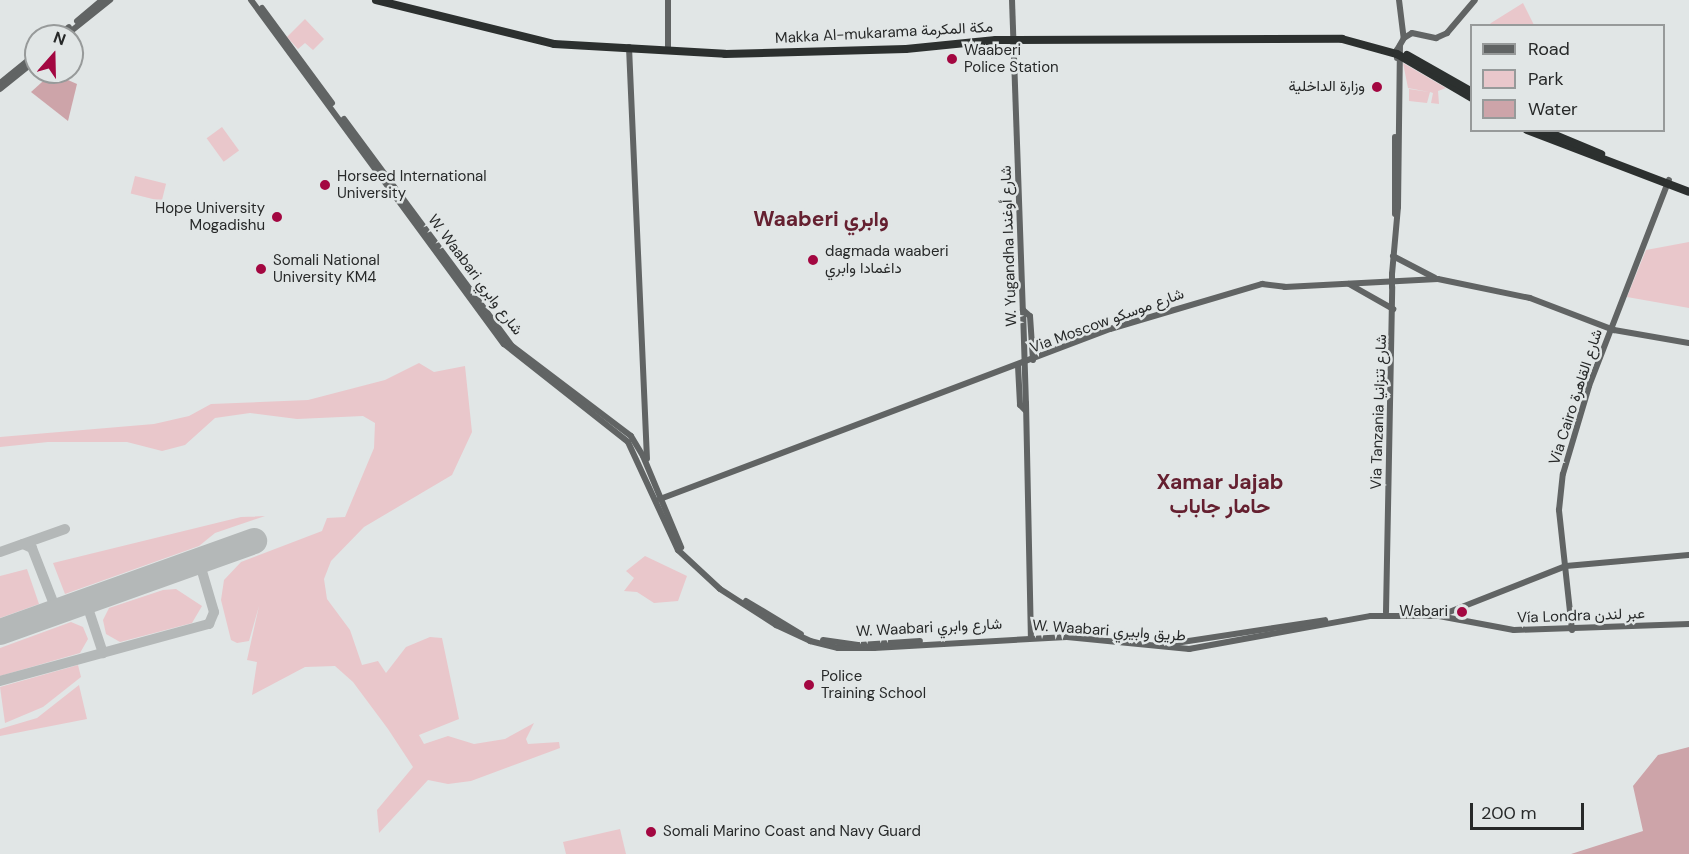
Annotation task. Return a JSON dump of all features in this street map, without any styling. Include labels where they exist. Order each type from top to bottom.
[{"type":"highway","name":"Makka Al-mukarama مكة المكرمة","points":[[376,0],[554,44],[629,48],[792,49],[1014,38],[1328,35],[1371,40],[1399,52],[1452,83]]},
{"type":"highway","name":"Makka Al-mukarama مكة المكرمة","points":[[395,0],[556,40],[629,48]]},
{"type":"highway","points":[[1452,83],[1470,91]]},
{"type":"highway","points":[[1452,83],[1470,96]]},
{"type":"highway","points":[[1545,134],[1689,190]]},
{"type":"main road","points":[[73,24],[102,0]]},
{"type":"main road","points":[[80,24],[110,0]]},
{"type":"main road","name":"W. Waabari شارع وابري","points":[[251,0],[504,344],[618,430],[644,467],[681,547],[705,573],[808,636],[860,645],[1031,634],[1182,645],[1386,612],[1439,616]]},
{"type":"main road","name":"W. Waabari شارع وابري","points":[[256,0],[512,346],[623,428],[640,450],[644,467]]},
{"type":"main road","points":[[668,49],[669,0]]},
{"type":"main road","name":"W. Yugandha شارع أوغندا","points":[[1012,0],[1026,403],[1031,634]]},
{"type":"main road","points":[[1399,0],[1404,38],[1412,33],[1436,38],[1448,33],[1475,0]]},
{"type":"main road","name":"Via Tanzania شارع تنزانيا","points":[[1386,612],[1392,274],[1399,52],[1404,38]]},
{"type":"main road","points":[[629,48],[644,467]]},
{"type":"main road","points":[[0,89],[24,66]]},
{"type":"main road","points":[[0,83],[24,68]]},
{"type":"main road","name":"Via Cairo شارع القاهرة","points":[[1572,630],[1559,510],[1563,474],[1611,329],[1668,182]]},
{"type":"main road","points":[[1393,256],[1438,279]]},
{"type":"main road","name":"Via Moscow شارع موسكو","points":[[660,500],[1137,320],[1262,284],[1349,284],[1438,279],[1530,298],[1611,329],[1689,343]]},
{"type":"main road","points":[[1349,284],[1393,309]]},
{"type":"main road","points":[[1023,310],[1030,316],[1033,360]]},
{"type":"main road","points":[[1018,366],[1020,405],[1026,411]]},
{"type":"main road","name":"W. Waabari طريق وابيري","points":[[644,467],[678,550],[720,589],[792,634],[843,648],[1031,634],[1188,649],[1371,616],[1439,616]]},
{"type":"main road","points":[[1439,616],[1566,567],[1689,555]]},
{"type":"main road","name":"Vía Londra عبر لندن","points":[[1439,616],[1515,630],[1572,630],[1689,624]]},
{"type":"green space","points":[[1523,3],[1534,24],[1490,24]]},
{"type":"green space","points":[[305,19],[324,39],[313,50],[305,43],[298,49],[287,37]]},
{"type":"green space","points":[[1403,63],[1446,88],[1438,91],[1439,104],[1431,103],[1433,93],[1430,92],[1427,103],[1409,101],[1409,89],[1429,92],[1408,88]]},
{"type":"green space","points":[[222,127],[239,150],[224,162],[207,138]]},
{"type":"green space","points":[[135,176],[166,184],[162,201],[131,193]]},
{"type":"green space","points":[[1689,242],[1689,308],[1627,297],[1646,250]]},
{"type":"green space","points":[[419,363],[434,372],[465,366],[472,432],[452,475],[364,527],[331,561],[324,579],[327,599],[350,630],[362,665],[378,661],[386,673],[406,647],[430,637],[442,638],[459,719],[419,735],[424,744],[448,736],[474,744],[505,739],[534,723],[526,739],[528,744],[559,742],[560,748],[471,781],[448,784],[428,780],[379,833],[377,810],[413,767],[388,729],[353,682],[335,666],[305,667],[252,695],[257,662],[247,660],[259,606],[249,641],[237,643],[231,640],[221,600],[224,580],[241,562],[322,531],[327,518],[345,517],[374,448],[375,423],[363,416],[297,419],[250,413],[215,418],[185,445],[162,451],[127,442],[48,442],[0,447],[0,437],[154,424],[189,416],[211,404],[308,400],[385,380]]},
{"type":"green space","points":[[265,516],[215,533],[199,546],[65,594],[53,563],[241,517]]},
{"type":"green space","points":[[645,556],[687,576],[678,601],[654,603],[637,592],[624,591],[634,578],[626,571]]},
{"type":"green space","points":[[27,569],[39,604],[0,618],[0,576]]},
{"type":"green space","points":[[176,589],[202,606],[192,623],[120,642],[106,634],[103,620],[109,608],[163,590]]},
{"type":"green space","points":[[71,622],[83,627],[88,639],[80,653],[0,676],[0,648]]},
{"type":"green space","points":[[78,665],[81,677],[43,707],[5,723],[0,687]]},
{"type":"green space","points":[[79,685],[87,719],[0,736],[0,729],[37,718]]},
{"type":"green space","points":[[620,829],[626,854],[566,854],[563,842]]},
{"type":"water","points":[[40,84],[77,84],[68,121],[31,92]]},
{"type":"water","points":[[1689,747],[1689,854],[1571,854],[1643,831],[1633,786],[1658,755]]},
{"type":"taxiway","points":[[0,552],[65,529]]},
{"type":"taxiway","points":[[23,544],[32,548],[57,612]]},
{"type":"taxiway","points":[[0,681],[209,624],[214,612],[199,561]]},
{"type":"taxiway","points":[[86,602],[103,653]]},
{"type":"runway","points":[[0,632],[254,541]]},
{"type":"place","name":"Waaberi Police Station","points":[[952,59]]},
{"type":"place","name":"وزارة الداخلية","points":[[1377,87]]},
{"type":"place","name":"Horseed International University","points":[[325,185]]},
{"type":"place","name":"Hope University Mogadishu","points":[[277,217]]},
{"type":"place","name":"dagmada waaberi داغمادا وابري","points":[[813,260]]},
{"type":"place","name":"Somali National University KM4","points":[[261,269]]},
{"type":"place","name":"Wabari","points":[[1462,612]]},
{"type":"place","name":"Police Training School","points":[[809,685]]},
{"type":"place","name":"Somali Marino Coast and Navy Guard","points":[[651,832]]},
{"type":"district","name":"Waaberi وابري","points":[[821,219]]},
{"type":"district","name":"Xamar Jajab حامار جاباب","points":[[1220,494]]}]
